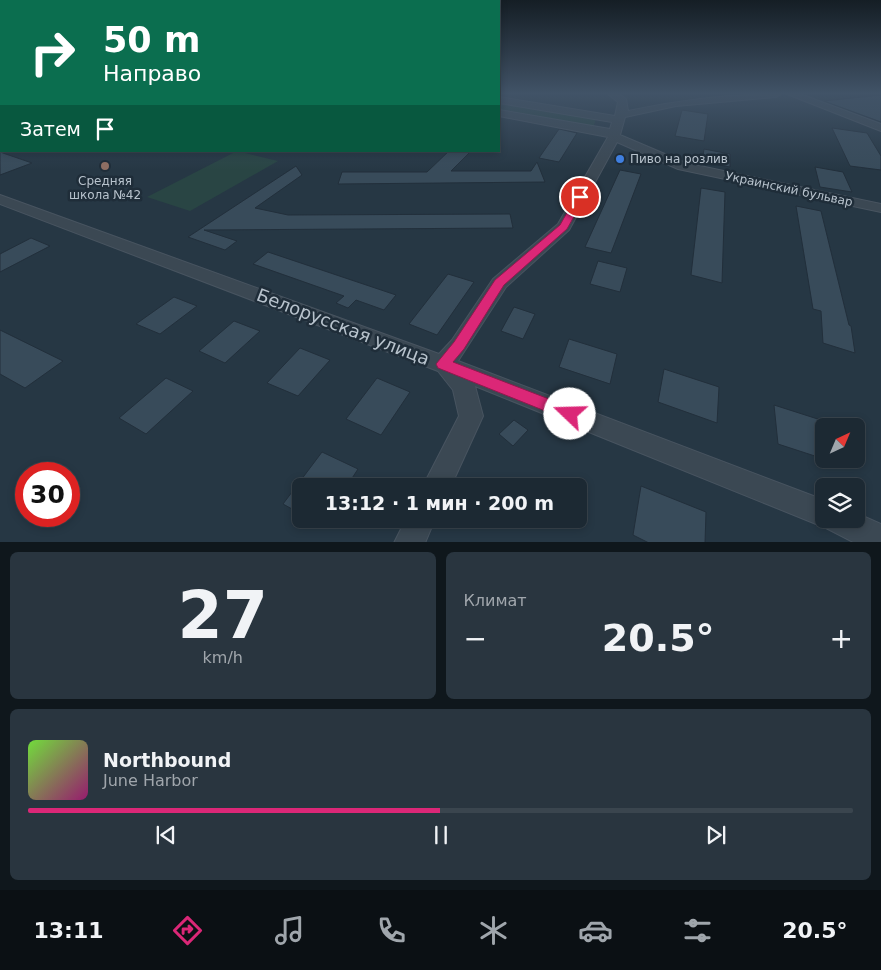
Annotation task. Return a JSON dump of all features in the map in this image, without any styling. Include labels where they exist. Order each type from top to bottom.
[{"type":"street","name":"Украинский бульвар","points":[[556,119],[617,126]]},
{"type":"street","name":"Украинский бульвар","points":[[587,119],[617,126],[682,166],[881,208]]},
{"type":"street","points":[[441,478],[471,416],[464,387],[443,364],[459,345],[499,283],[564,227],[620,119]]},
{"type":"street","points":[[617,126],[634,119]]},
{"type":"street","points":[[858,119],[881,128]]},
{"type":"street","name":"Белорусская улица","points":[[0,199],[443,364],[815,510]]},
{"type":"street","points":[[409,542],[416,528]]},
{"type":"street","points":[[857,528],[881,539]]},
{"type":"green space","points":[[542,119],[596,119],[593,128]]},
{"type":"green space","points":[[235,152],[278,161],[190,211],[147,197]]},
{"type":"building","points":[[679,119],[707,119],[704,141],[675,136]]},
{"type":"building","points":[[832,128],[867,133],[881,156],[881,170],[850,166]]},
{"type":"building","points":[[559,129],[577,133],[559,162],[539,158]]},
{"type":"building","points":[[704,149],[730,154],[730,167],[702,162]]},
{"type":"building","points":[[0,152],[32,163],[0,175]]},
{"type":"building","points":[[448,152],[470,152],[451,171],[531,171],[537,162],[545,182],[338,184],[342,172],[427,172]]},
{"type":"building","points":[[296,166],[302,175],[255,208],[288,215],[510,214],[513,228],[204,230],[237,241],[225,250],[188,237]]},
{"type":"building","points":[[815,167],[843,172],[852,192],[820,187]]},
{"type":"building","points":[[620,170],[641,174],[611,253],[585,247]]},
{"type":"building","points":[[701,188],[725,192],[722,283],[691,275]]},
{"type":"building","points":[[796,206],[821,211],[849,325],[851,326],[855,353],[823,343],[821,311],[813,309]]},
{"type":"building","points":[[31,238],[50,246],[0,272],[0,254]]},
{"type":"building","points":[[268,252],[396,295],[384,310],[356,300],[348,308],[336,303],[344,296],[253,264]]},
{"type":"building","points":[[598,261],[627,268],[620,292],[590,284]]},
{"type":"building","points":[[448,274],[474,282],[437,335],[409,324]]},
{"type":"building","points":[[174,297],[197,306],[160,334],[136,324]]},
{"type":"building","points":[[514,307],[535,314],[523,339],[501,331]]},
{"type":"building","points":[[234,321],[260,331],[225,363],[199,351]]},
{"type":"building","points":[[0,330],[63,361],[25,388],[0,374]]},
{"type":"building","points":[[569,339],[617,354],[610,384],[559,367]]},
{"type":"building","points":[[300,348],[330,360],[298,396],[267,383]]},
{"type":"building","points":[[664,369],[719,387],[717,423],[658,402]]},
{"type":"building","points":[[166,378],[193,391],[146,434],[119,418]]},
{"type":"building","points":[[377,378],[410,392],[381,435],[346,419]]},
{"type":"building","points":[[774,405],[815,418],[815,456],[778,444]]},
{"type":"building","points":[[514,420],[528,430],[513,446],[499,434]]},
{"type":"building","points":[[322,452],[358,469],[352,478],[302,478]]},
{"type":"building","points":[[641,486],[706,512],[705,542],[647,542],[633,535]]},
{"type":"building","points":[[292,492],[292,509],[283,504]]},
{"type":"place","name":"Пиво на розлив","points":[[620,159]]},
{"type":"place","name":"Средняя школа №42","points":[[105,166]]},
{"type":"route","points":[[570,414],[443,364],[459,345],[499,283],[564,227],[580,197]]}]
